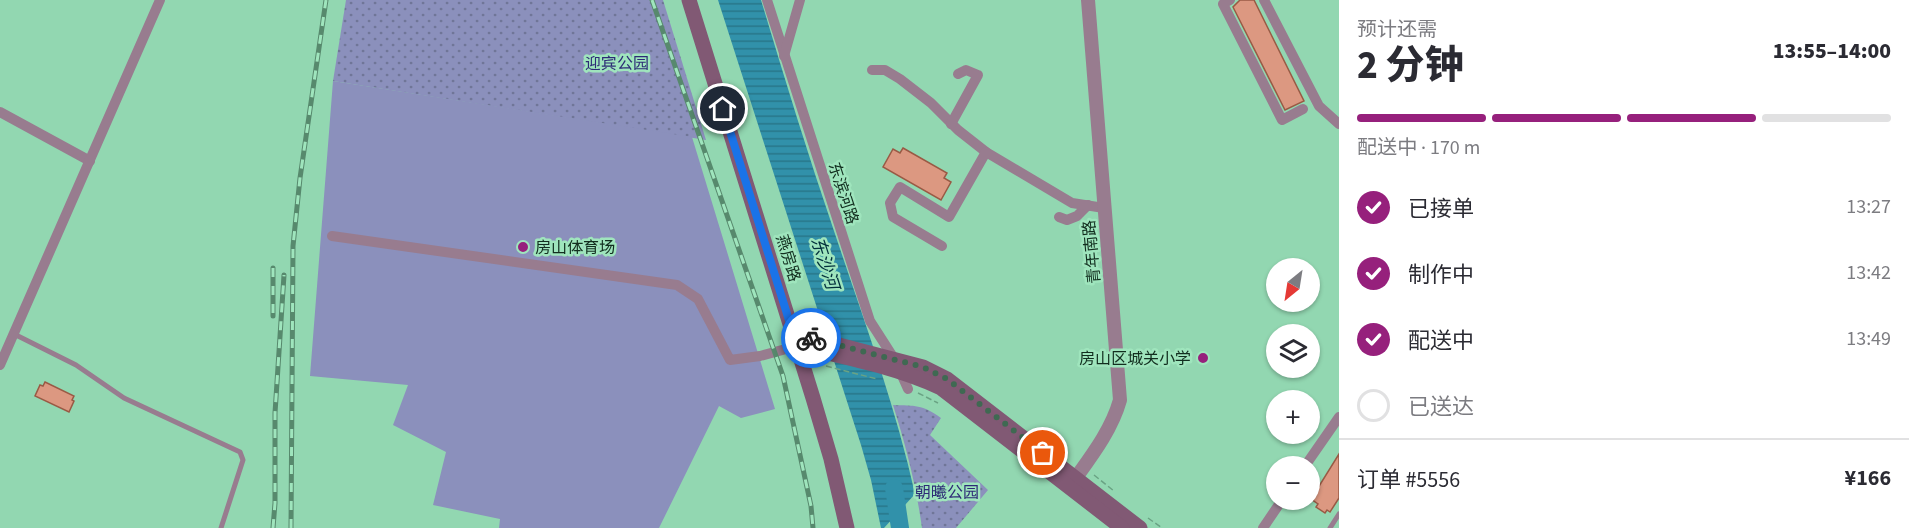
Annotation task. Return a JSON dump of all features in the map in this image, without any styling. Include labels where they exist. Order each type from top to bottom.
[{"type":"main road","name":"燕房路","points":[[689,0],[831,459],[847,528]]},
{"type":"main road","points":[[795,340],[816,351],[887,367],[941,388],[1072,483],[1140,528]]},
{"type":"main road","points":[[1072,483],[1122,528]]},
{"type":"street","points":[[0,365],[160,0]]},
{"type":"street","name":"东滨河路","points":[[766,0],[870,321],[887,367],[908,389]]},
{"type":"street","points":[[784,56],[800,0]]},
{"type":"street","name":"青年南路","points":[[1072,483],[1106,433],[1117,412],[1120,400],[1088,0]]},
{"type":"street","points":[[1230,0],[1223,4],[1282,120],[1303,109]]},
{"type":"street","points":[[1264,0],[1319,106],[1339,124]]},
{"type":"street","points":[[951,124],[978,75],[966,69],[958,74]]},
{"type":"street","points":[[872,70],[885,70],[900,79],[986,152],[1072,203],[1104,208]]},
{"type":"street","points":[[0,112],[90,161]]},
{"type":"street","points":[[942,246],[893,217],[890,203],[900,187],[949,217],[986,152]]},
{"type":"street","points":[[1059,217],[1067,220],[1077,216],[1088,206]]},
{"type":"street","points":[[332,236],[677,285],[698,299],[730,360],[760,356],[795,340]]},
{"type":"street","points":[[1312,456],[1339,417]]},
{"type":"street","points":[[1263,528],[1275,510]]},
{"type":"lane","points":[[14,334],[76,365],[124,398],[240,452],[243,460],[221,528]]},
{"type":"lane","points":[[1330,528],[1339,514]]},
{"type":"path","points":[[816,351],[887,367]]},
{"type":"path","points":[[908,389],[944,407]]},
{"type":"green space","name":"迎宾公园","points":[[346,0],[663,0],[706,140],[333,81]]},
{"type":"green space","name":"房山体育场","points":[[333,81],[692,137],[775,409],[741,418],[719,406],[659,528],[499,528],[500,519],[433,505],[446,452],[393,425],[408,385],[310,376]]},
{"type":"green space","name":"朝曦公园","points":[[893,405],[923,408],[941,418],[930,435],[988,490],[956,528],[922,528],[910,466]]},
{"type":"water","points":[[718,0],[761,0],[824,202],[888,394],[915,494],[884,528],[881,528],[861,445]]},
{"type":"building","points":[[1240,0],[1254,0],[1304,101],[1285,110],[1233,7]]},
{"type":"building","points":[[903,148],[947,173],[944,178],[951,182],[941,200],[883,167],[893,149],[900,153]]},
{"type":"building","points":[[45,382],[74,396],[69,412],[35,396],[40,385],[43,386]]},
{"type":"building","points":[[1339,454],[1339,498],[1330,512],[1327,510],[1325,513],[1320,510],[1320,485]]},
{"type":"waterway","name":"东沙河","points":[[894,488],[900,528]]},
{"type":"railway","points":[[291,528],[293,246],[300,178],[326,0]]},
{"type":"railway","points":[[652,0],[783,376],[811,506],[813,528]]},
{"type":"railway","points":[[273,268],[273,316]]},
{"type":"railway","points":[[273,528],[275,413],[284,275]]},
{"type":"way so far","points":[[811,338],[923,367],[947,379],[1043,453]]},
{"type":"place","name":"房山体育场","points":[[523,247]]},
{"type":"place","name":"房山区城关小学","points":[[1203,358]]},
{"type":"route","points":[[723,109],[793,333],[811,338]]}]
